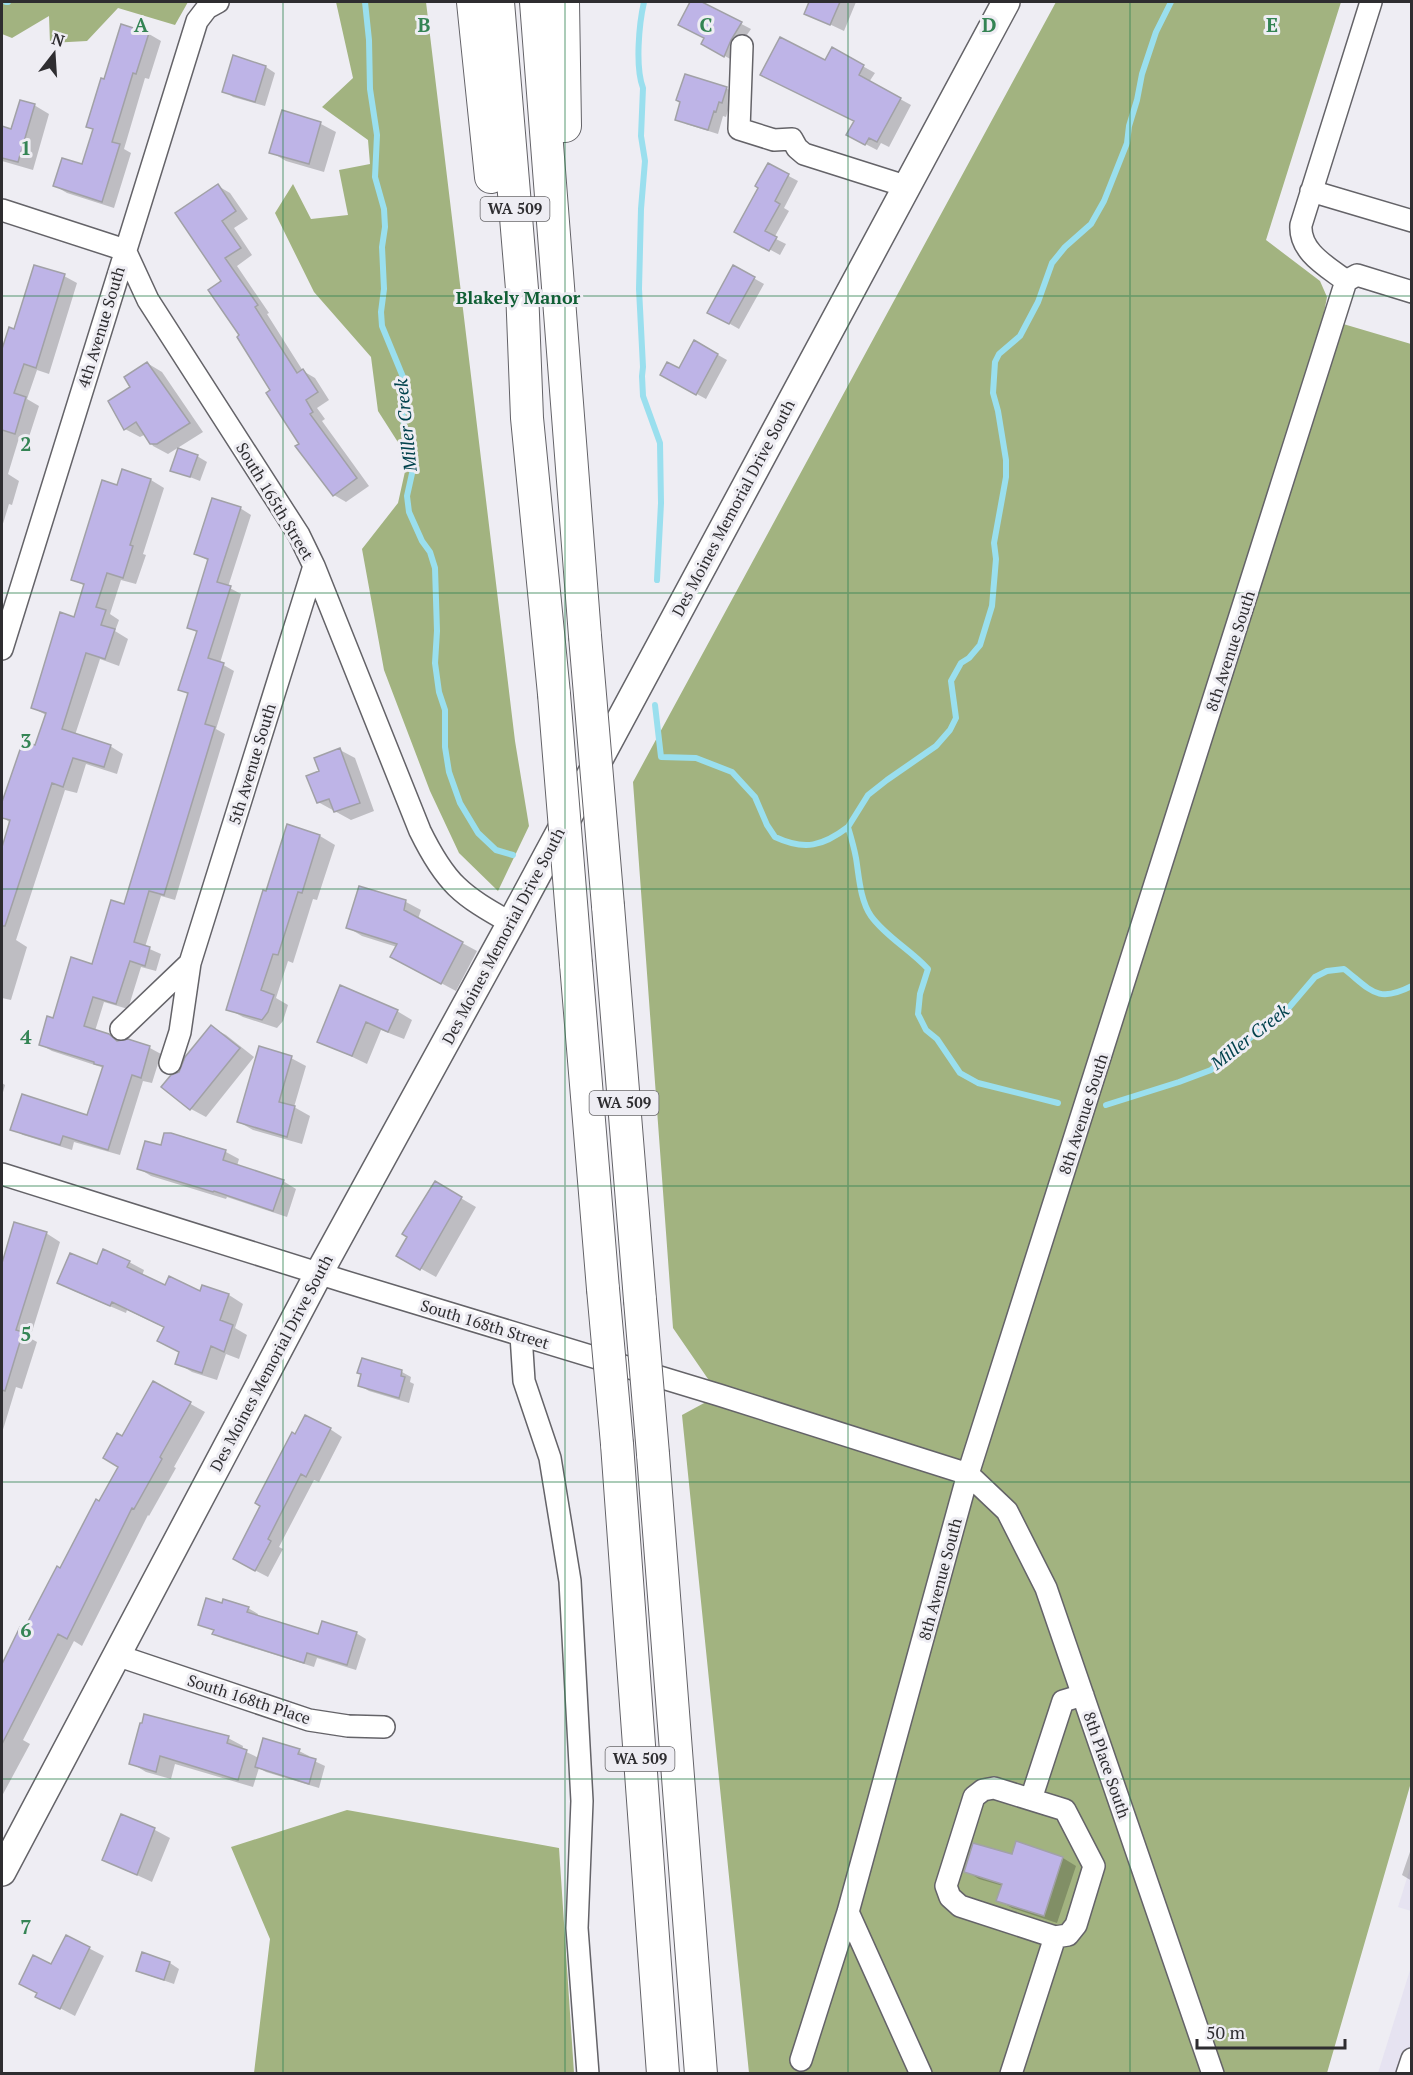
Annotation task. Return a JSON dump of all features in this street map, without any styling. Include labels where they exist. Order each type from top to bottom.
[{"type":"highway","points":[[473,2],[508,340],[527,418]]},
{"type":"highway","name":"WA 509","points":[[498,2],[522,289],[527,418],[554,694],[616,1444],[663,2073]]},
{"type":"highway","name":"WA 509","points":[[536,2],[701,2073]]},
{"type":"highway","points":[[553,221],[565,168],[563,2]]},
{"type":"main road","name":"Des Moines Memorial Drive South","points":[[2,1872],[319,1273],[511,923],[905,186],[1006,2]]},
{"type":"street","points":[[1371,2],[1301,225],[1302,238],[1307,249],[1319,261],[1346,281],[1357,275],[1412,292]]},
{"type":"street","name":"4th Avenue South","points":[[2,649],[197,21],[212,5]]},
{"type":"street","points":[[742,46],[740,129],[774,140],[792,139],[804,154],[905,186]]},
{"type":"street","points":[[1311,191],[1412,221]]},
{"type":"street","points":[[2,210],[125,250]]},
{"type":"street","name":"South 165th Street","points":[[125,250],[148,300],[299,535],[314,566],[420,831],[434,860],[447,879],[471,900],[511,923]]},
{"type":"street","name":"8th Avenue South","points":[[801,2060],[848,1912],[968,1474],[1346,281]]},
{"type":"street","name":"5th Avenue South","points":[[170,1063],[180,1032],[190,963],[314,566]]},
{"type":"street","points":[[121,1029],[190,963]]},
{"type":"street","name":"South 168th Street","points":[[2,1174],[708,1391],[968,1474]]},
{"type":"street","points":[[521,1335],[524,1381],[550,1458],[570,1581],[582,1801],[577,1928],[588,2073]]},
{"type":"street","name":"8th Place South","points":[[968,1474],[1007,1511],[1046,1588],[1213,2073]]},
{"type":"street","name":"South 168th Place","points":[[116,1655],[309,1720],[348,1726],[384,1727]]},
{"type":"street","points":[[1031,1799],[1063,1701],[1083,1695]]},
{"type":"street","points":[[994,1788],[1065,1810],[1094,1866],[1076,1925],[1068,1935],[1055,1937],[960,1906],[950,1897],[946,1886],[974,1797],[983,1791],[994,1788]]},
{"type":"street","points":[[848,1912],[921,2073]]},
{"type":"street","points":[[1011,2073],[1055,1937]]},
{"type":"street","points":[[1407,2073],[1412,2059]]},
{"type":"shaded area","points":[[1411,1865],[1412,1911],[1398,1907]]},
{"type":"shaded area","points":[[1411,1967],[1411,2073],[1378,2073]]},
{"type":"green space","points":[[2,2],[188,2],[175,25],[118,8],[87,41],[50,43],[49,16],[12,38],[2,34]]},
{"type":"green space","points":[[336,2],[426,2],[515,741],[529,826],[498,891],[459,853],[430,791],[384,670],[362,549],[398,503],[408,458],[378,411],[371,357],[314,292],[275,213],[293,184],[311,219],[348,215],[339,170],[370,164],[368,140],[322,107],[353,78]]},
{"type":"green space","points":[[1056,2],[1341,2],[1266,240],[1320,281],[1327,297],[1323,318],[1411,344],[1412,1779],[1327,2073],[749,2073],[682,1415],[719,1395],[673,1328],[633,782]]},
{"type":"green space","points":[[347,1810],[559,1848],[574,2073],[254,2073],[270,1939],[231,1847]]},
{"type":"building","points":[[690,2],[702,2],[742,22],[724,57],[701,44],[704,38],[678,25]]},
{"type":"building","points":[[809,2],[840,2],[830,25],[804,14]]},
{"type":"building","points":[[121,24],[149,33],[136,74],[133,73],[112,142],[120,144],[102,202],[53,186],[62,158],[82,164],[93,129],[86,127]]},
{"type":"building","points":[[780,37],[825,60],[832,47],[864,65],[859,75],[901,98],[877,142],[869,138],[865,145],[846,135],[854,121],[760,75]]},
{"type":"building","points":[[233,55],[266,66],[255,102],[222,92]]},
{"type":"building","points":[[685,74],[727,87],[722,103],[719,102],[716,112],[714,111],[708,130],[675,120],[680,102],[676,100]]},
{"type":"building","points":[[20,100],[35,104],[18,162],[2,158],[2,126],[11,129]]},
{"type":"building","points":[[282,110],[321,122],[309,164],[269,153]]},
{"type":"building","points":[[768,163],[789,174],[775,201],[780,204],[765,231],[777,237],[769,251],[734,232],[758,188],[755,186]]},
{"type":"building","points":[[218,184],[236,211],[222,221],[241,248],[225,258],[258,305],[255,307],[297,373],[303,369],[318,392],[306,400],[313,412],[310,414],[357,478],[333,496],[295,446],[299,444],[266,393],[270,390],[237,337],[239,335],[208,290],[221,281],[175,213]]},
{"type":"building","points":[[34,265],[65,274],[36,368],[24,364],[14,393],[26,397],[15,434],[2,430],[2,349],[9,327],[14,329]]},
{"type":"building","points":[[733,265],[755,277],[729,324],[707,313]]},
{"type":"building","points":[[694,340],[718,354],[696,395],[660,375],[667,362],[679,368]]},
{"type":"building","points":[[147,362],[190,423],[157,444],[150,444],[136,422],[124,430],[108,401],[130,387],[124,377]]},
{"type":"building","points":[[178,448],[198,455],[190,477],[170,471]]},
{"type":"building","points":[[122,469],[151,479],[130,545],[133,546],[123,578],[107,573],[96,607],[106,610],[101,625],[115,629],[105,659],[86,653],[62,729],[111,745],[104,767],[73,758],[63,787],[52,783],[5,926],[2,926],[2,847],[10,820],[2,818],[2,802],[23,741],[35,745],[46,713],[31,708],[60,612],[74,617],[84,584],[71,580],[102,480],[117,485]]},
{"type":"building","points":[[212,498],[241,507],[217,582],[231,586],[208,658],[224,663],[205,724],[215,727],[164,895],[149,891],[134,942],[150,947],[145,966],[130,961],[116,1004],[93,997],[84,1026],[109,1034],[117,1041],[128,1039],[150,1046],[141,1078],[132,1075],[108,1150],[63,1136],[60,1145],[10,1130],[22,1094],[87,1115],[103,1066],[39,1045],[47,1016],[53,1018],[71,957],[92,964],[111,900],[124,904],[188,693],[178,690],[197,631],[187,628],[208,559],[194,554]]},
{"type":"building","points":[[340,748],[360,803],[334,812],[329,799],[317,803],[306,776],[319,771],[314,758]]},
{"type":"building","points":[[287,824],[320,835],[302,893],[298,892],[278,955],[273,954],[261,990],[274,995],[268,1012],[262,1020],[226,1010],[263,890],[266,891]]},
{"type":"building","points":[[359,886],[406,900],[404,910],[463,942],[441,984],[390,957],[397,944],[346,928]]},
{"type":"building","points":[[340,985],[398,1010],[388,1032],[366,1022],[352,1056],[317,1042]]},
{"type":"building","points":[[211,1025],[240,1048],[190,1110],[161,1087],[171,1075],[179,1072],[185,1057]]},
{"type":"building","points":[[259,1046],[292,1056],[279,1102],[295,1106],[287,1137],[237,1122]]},
{"type":"building","points":[[164,1133],[171,1133],[226,1150],[223,1160],[284,1180],[273,1211],[137,1169],[145,1141],[161,1145]]},
{"type":"building","points":[[435,1181],[462,1197],[420,1270],[396,1256],[407,1237],[402,1234]]},
{"type":"building","points":[[14,1222],[47,1232],[16,1330],[23,1332],[5,1391],[2,1390],[2,1263]]},
{"type":"building","points":[[103,1249],[130,1261],[127,1267],[165,1285],[169,1276],[200,1291],[202,1285],[229,1294],[220,1320],[233,1325],[224,1352],[211,1346],[202,1373],[175,1364],[179,1352],[157,1341],[164,1327],[112,1302],[110,1306],[57,1283],[70,1253],[97,1264]]},
{"type":"building","points":[[362,1358],[402,1370],[401,1376],[405,1377],[399,1398],[358,1386],[361,1374],[357,1373]]},
{"type":"building","points":[[153,1381],[191,1402],[160,1457],[162,1459],[134,1509],[132,1508],[67,1639],[58,1634],[2,1744],[2,1664],[20,1627],[24,1629],[57,1566],[60,1568],[96,1499],[99,1501],[118,1467],[103,1458],[117,1433],[122,1436]]},
{"type":"building","points":[[305,1415],[331,1428],[306,1477],[301,1474],[268,1539],[271,1541],[255,1571],[233,1559],[260,1506],[255,1503],[292,1432],[295,1434]]},
{"type":"building","points":[[206,1598],[222,1603],[223,1599],[249,1607],[247,1612],[318,1634],[322,1621],[357,1632],[347,1665],[307,1653],[304,1663],[212,1634],[214,1630],[198,1625]]},
{"type":"building","points":[[144,1714],[229,1736],[227,1743],[247,1750],[238,1780],[160,1756],[156,1772],[129,1764]]},
{"type":"building","points":[[263,1738],[300,1749],[298,1754],[316,1759],[309,1784],[255,1767]]},
{"type":"building","points":[[121,1814],[155,1828],[137,1875],[102,1860]]},
{"type":"building","points":[[1016,1841],[1063,1857],[1044,1916],[996,1901],[1002,1884],[964,1872],[973,1843],[1012,1854]]},
{"type":"building","points":[[66,1935],[90,1947],[60,2009],[35,1997],[37,1993],[19,1984],[33,1955],[51,1964]]},
{"type":"building","points":[[142,1952],[170,1962],[164,1980],[136,1971]]},
{"type":"waterway","name":"Miller Creek","points":[[365,2],[369,40],[370,89],[377,135],[375,177],[384,209],[385,227],[382,247],[384,289],[382,326],[403,377],[405,393],[402,409],[404,426],[411,448],[413,469],[407,496],[409,512],[422,541],[430,552],[435,568],[437,631],[435,663],[439,692],[445,710],[445,747],[449,772],[460,803],[478,833],[496,850],[513,855]]},
{"type":"waterway","points":[[644,2],[639,45],[639,69],[643,88],[641,136],[645,161],[639,289],[643,396],[660,443],[661,503],[657,580]]},
{"type":"waterway","points":[[848,827],[868,795],[936,746],[950,730],[956,718],[951,681],[961,663],[969,658],[980,645],[992,606],[996,559],[994,543],[1006,477],[1006,460],[993,393],[995,362],[999,354],[1020,336],[1038,302],[1052,263],[1065,247],[1091,224],[1104,201],[1127,143],[1142,74],[1156,32],[1171,2]]},
{"type":"waterway","name":"Miller Creek","points":[[655,705],[661,757],[696,758],[732,772],[755,797],[775,837],[796,844],[813,844],[830,839],[848,827],[867,910],[877,924],[928,969],[920,994],[918,1014],[926,1030],[937,1039],[960,1073],[978,1083],[1058,1103]]},
{"type":"waterway","name":"Miller Creek","points":[[1106,1105],[1211,1070],[1286,1011],[1315,977],[1327,971],[1344,969],[1368,988],[1382,994],[1390,994],[1412,986]]},
{"type":"district","name":"Blakely Manor","points":[[518,298]]}]
